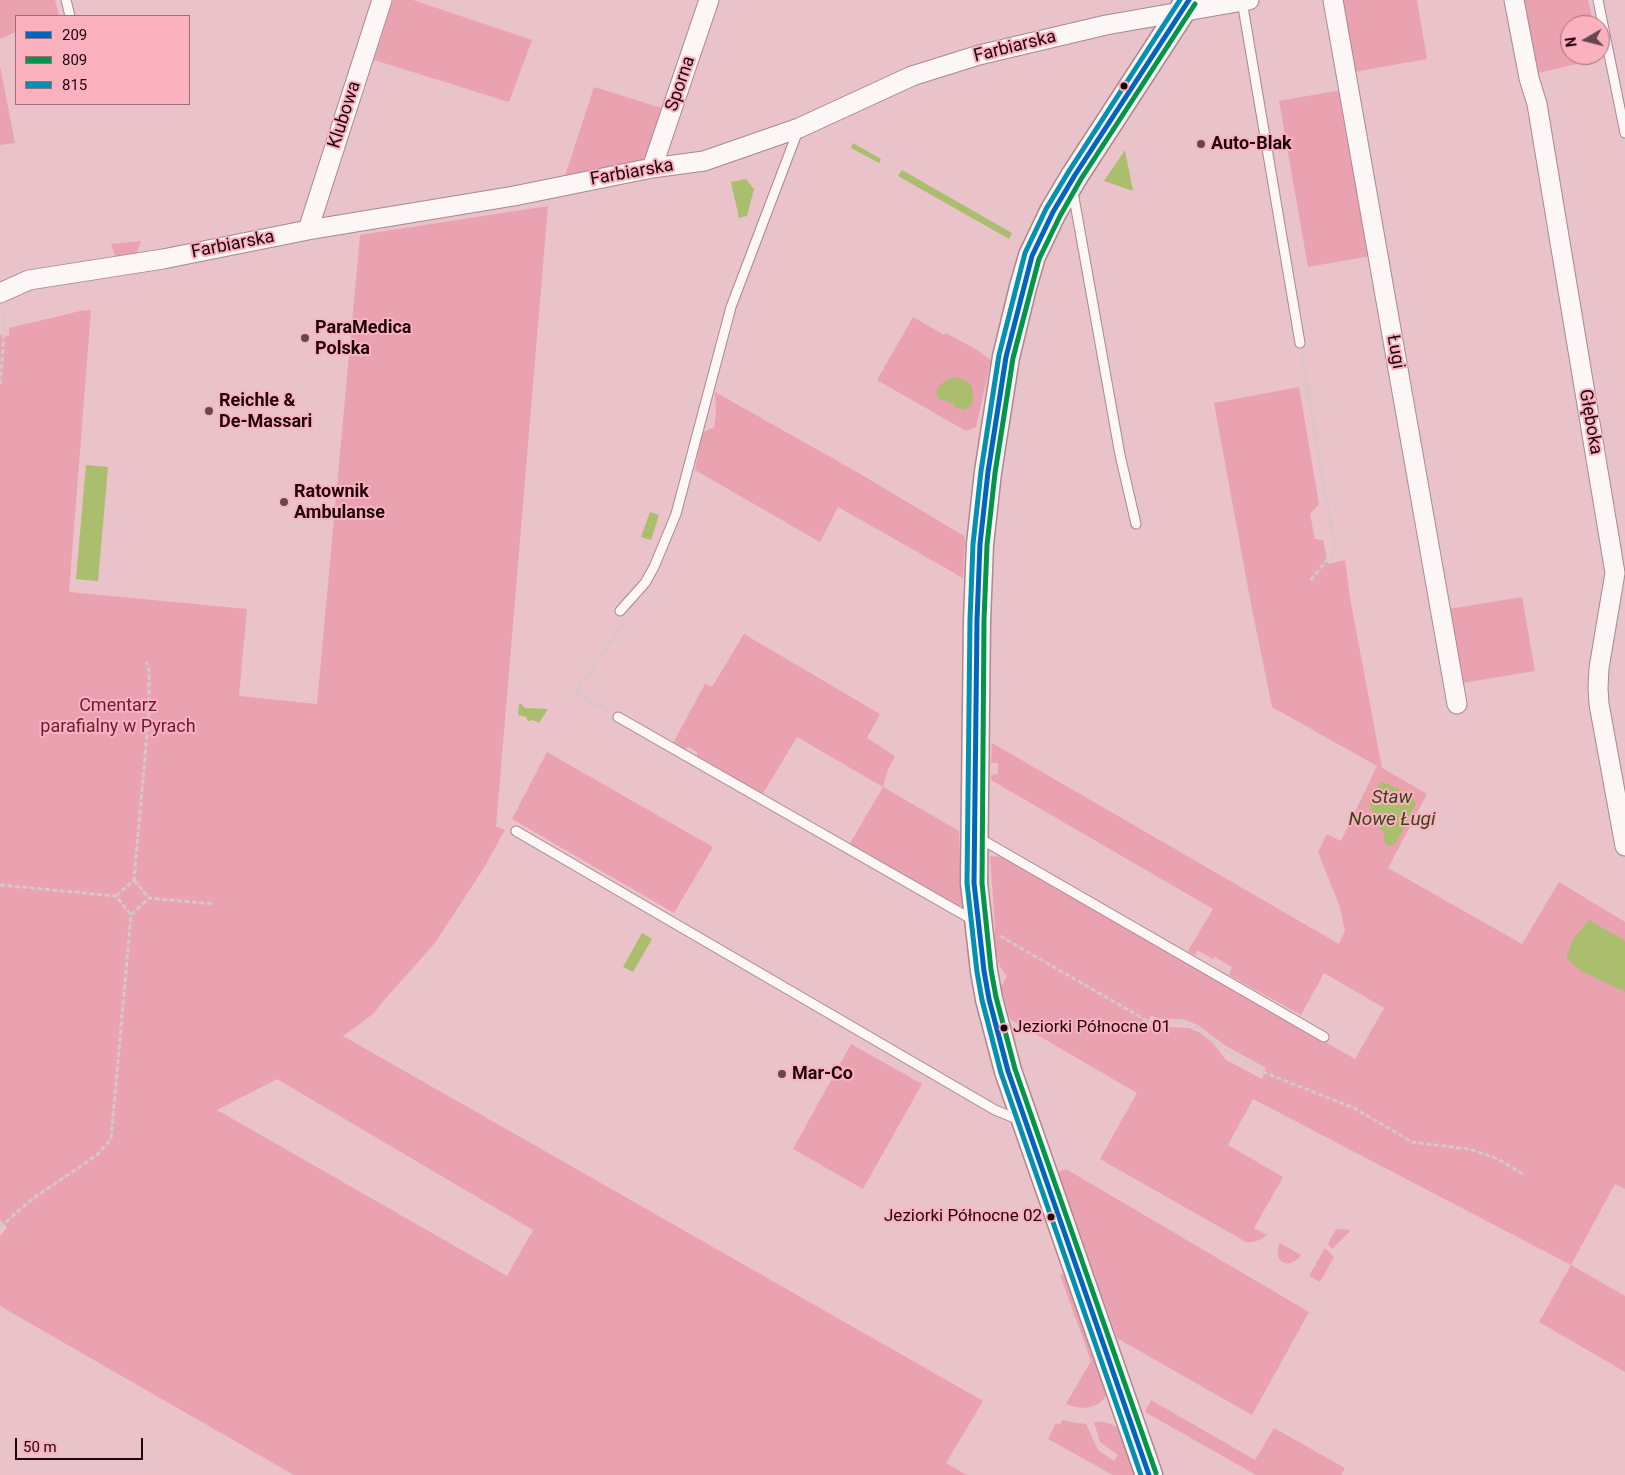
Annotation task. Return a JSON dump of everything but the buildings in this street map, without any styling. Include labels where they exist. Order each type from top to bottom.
[{"type":"street","name":"Klubowa","points":[[308,230],[382,0]]},
{"type":"street","name":"Sporna","points":[[652,168],[709,0]]},
{"type":"street","name":"Ługi","points":[[1333,0],[1456,704]]},
{"type":"street","name":"Głęboka","points":[[1514,0],[1529,78],[1537,104],[1615,573],[1599,668],[1598,688],[1599,704],[1625,846]]},
{"type":"street","name":"Farbiarska","points":[[1,299],[29,280],[163,259],[308,230],[514,196],[652,168],[704,161],[799,128],[912,76],[978,55],[1186,6],[1245,1]]},
{"type":"street","points":[[1149,1475],[1005,1063],[984,971],[974,883],[977,620],[980,535],[988,472],[1006,357],[1032,256],[1071,182],[1186,6]]},
{"type":"lane","points":[[66,0],[70,15]]},
{"type":"lane","points":[[1598,0],[1625,133]]},
{"type":"lane","points":[[1245,1],[1300,343]]},
{"type":"lane","points":[[620,611],[645,583],[654,567],[676,514],[732,306],[799,128]]},
{"type":"lane","points":[[1071,182],[1120,455],[1136,524]]},
{"type":"lane","points":[[618,717],[978,923]]},
{"type":"lane","points":[[516,831],[996,1110],[1012,1117],[1024,1119]]},
{"type":"lane","points":[[974,836],[1324,1037]]},
{"type":"path","points":[[0,384],[4,336],[1,299]]},
{"type":"path","points":[[1300,343],[1335,550],[1309,582]]},
{"type":"path","points":[[618,717],[575,694],[635,606],[628,602]]},
{"type":"path","points":[[116,896],[134,880],[149,712],[149,678],[146,662]]},
{"type":"path","points":[[134,880],[149,898],[214,904]]},
{"type":"path","points":[[0,885],[116,896],[131,915]]},
{"type":"path","points":[[0,1227],[31,1200],[96,1155],[111,1139],[131,915],[149,898]]},
{"type":"path","points":[[978,923],[1144,1019],[1152,1022],[1181,1022],[1196,1027],[1230,1053],[1263,1072],[1354,1108],[1412,1142],[1469,1149],[1498,1159],[1524,1175]]},
{"type":"green space","points":[[0,0],[55,0],[59,15],[15,15],[15,32],[0,39]]},
{"type":"green space","points":[[393,0],[413,0],[532,40],[509,102],[374,60]]},
{"type":"green space","points":[[1341,0],[1417,0],[1427,59],[1354,72]]},
{"type":"green space","points":[[1520,0],[1588,0],[1592,15],[1560,15],[1560,65],[1572,65],[1534,74]]},
{"type":"green space","points":[[0,66],[15,143],[0,145]]},
{"type":"green space","points":[[594,87],[662,108],[649,148],[643,160],[565,176]]},
{"type":"green space","points":[[1341,90],[1370,256],[1308,267],[1279,101]]},
{"type":"green space","name":"Cmentarz parafialny w Pyrach","points":[[548,206],[496,826],[505,830],[482,871],[435,943],[373,1014],[343,1036],[983,1401],[946,1463],[967,1475],[294,1475],[0,1306],[0,1236],[7,1227],[0,1220],[0,335],[9,336],[9,328],[91,310],[69,592],[247,609],[239,696],[317,704],[360,235]],"holes":[[[277,1079],[533,1230],[507,1276],[217,1110]]]},
{"type":"green space","points":[[141,241],[136,255],[116,259],[111,244]]},
{"type":"green space","points":[[913,317],[944,335],[946,333],[977,350],[991,360],[976,427],[966,431],[877,380]]},
{"type":"green space","points":[[1299,387],[1319,504],[1310,514],[1315,539],[1323,540],[1328,564],[1345,560],[1350,598],[1382,768],[1427,794],[1388,868],[1522,944],[1559,882],[1625,922],[1625,1189],[1615,1184],[1571,1265],[1253,1099],[1228,1145],[1283,1177],[1254,1228],[1267,1235],[1257,1241],[1246,1242],[1100,1159],[1137,1093],[1010,1019],[1001,987],[1007,976],[1000,966],[995,946],[990,856],[1002,857],[1355,1059],[1384,1008],[1324,973],[1301,1015],[1229,975],[1232,967],[1215,957],[1213,959],[1197,950],[1195,956],[1188,951],[1213,909],[991,780],[991,775],[998,774],[998,763],[991,763],[992,743],[1339,944],[1345,931],[1340,907],[1318,852],[1327,834],[1341,841],[1377,766],[1272,707],[1214,403]],"holes":[[[1151,1016],[1163,1019],[1183,1019],[1198,1025],[1226,1046],[1266,1068],[1262,1079],[1226,1060],[1212,1042],[1199,1032],[1189,1028],[1146,1026]]]},
{"type":"green space","points":[[715,392],[857,472],[964,536],[963,578],[838,507],[820,542],[695,470],[702,433],[714,427],[716,414]]},
{"type":"green space","points":[[1522,597],[1535,671],[1462,683],[1449,609]]},
{"type":"green space","points":[[744,634],[880,714],[867,738],[895,756],[887,772],[883,787],[797,737],[762,795],[697,756],[697,752],[689,747],[685,749],[673,743],[705,684],[712,687]]},
{"type":"green space","points":[[547,752],[713,847],[674,913],[512,819]]},
{"type":"green space","points":[[883,787],[959,831],[962,906],[958,906],[849,845]]},
{"type":"green space","points":[[851,1044],[922,1084],[863,1189],[793,1149]]},
{"type":"green space","points":[[1066,1169],[1309,1312],[1252,1415],[1117,1338],[1058,1172]]},
{"type":"green space","points":[[1336,1229],[1351,1230],[1332,1249],[1328,1244]]},
{"type":"green space","points":[[1280,1243],[1301,1255],[1291,1263],[1283,1262],[1278,1255]]},
{"type":"green space","points":[[1325,1248],[1334,1257],[1320,1282],[1309,1276]]},
{"type":"green space","points":[[1571,1265],[1625,1296],[1625,1372],[1539,1322]]},
{"type":"green space","points":[[1066,1274],[1107,1394],[1104,1399],[1094,1406],[1083,1408],[1066,1404],[1091,1361],[1060,1275]]},
{"type":"green space","points":[[1151,1400],[1255,1460],[1274,1428],[1345,1468],[1341,1475],[1256,1475],[1145,1412]]},
{"type":"green space","points":[[1062,1420],[1086,1424],[1098,1450],[1114,1461],[1118,1455],[1100,1442],[1094,1422],[1107,1423],[1119,1428],[1136,1475],[1113,1475],[1048,1439],[1056,1423],[1060,1425]]},
{"type":"water","points":[[853,143],[881,159],[879,163],[851,148]]},
{"type":"water","points":[[1125,150],[1133,191],[1104,181]]},
{"type":"water","points":[[902,170],[1012,233],[1009,239],[898,176]]},
{"type":"water","points":[[746,179],[754,189],[747,216],[739,218],[731,182]]},
{"type":"water","points":[[956,377],[965,380],[971,385],[973,394],[972,405],[965,410],[957,408],[952,403],[938,399],[936,390],[938,387],[947,380]]},
{"type":"water","points":[[86,465],[108,467],[98,581],[76,579]]},
{"type":"water","points":[[650,512],[659,515],[651,540],[641,537]]},
{"type":"water","points":[[520,703],[525,708],[548,709],[539,723],[533,720],[528,721],[526,717],[518,715]]},
{"type":"water","name":"Staw Nowe Ługi","points":[[1381,782],[1405,792],[1416,803],[1397,841],[1391,846],[1385,844],[1384,833],[1375,822],[1369,801]]},
{"type":"water","points":[[1589,920],[1625,941],[1625,992],[1581,971],[1566,958],[1573,939]]},
{"type":"water","points":[[642,933],[652,939],[633,972],[623,967]]},
{"type":"transit line","name":"815","points":[[1141,1475],[1001,1073],[982,1000],[967,883],[970,620],[973,544],[981,471],[999,355],[1025,253],[1046,209],[1069,171],[1180,0]]},
{"type":"transit line","name":"209","points":[[1149,1475],[1008,1071],[989,999],[974,883],[977,620],[980,544],[988,472],[1006,357],[1032,256],[1053,212],[1075,175],[1189,0]]},
{"type":"transit line","name":"809","points":[[1156,1473],[1015,1069],[996,997],[991,970],[982,883],[984,620],[987,545],[995,473],[1013,358],[1039,259],[1081,179],[1195,4]]},
{"type":"place","name":"Auto-Blak","points":[[1201,144]]},
{"type":"place","name":"ParaMedica Polska","points":[[305,338]]},
{"type":"place","name":"Reichle & De-Massari","points":[[209,411]]},
{"type":"place","name":"Ratownik Ambulanse","points":[[284,502]]},
{"type":"place","name":"Jeziorki Północne 01","points":[[1004,1028]]},
{"type":"place","name":"Mar-Co","points":[[782,1074]]},
{"type":"place","name":"Jeziorki Północne 02","points":[[1051,1217]]}]
